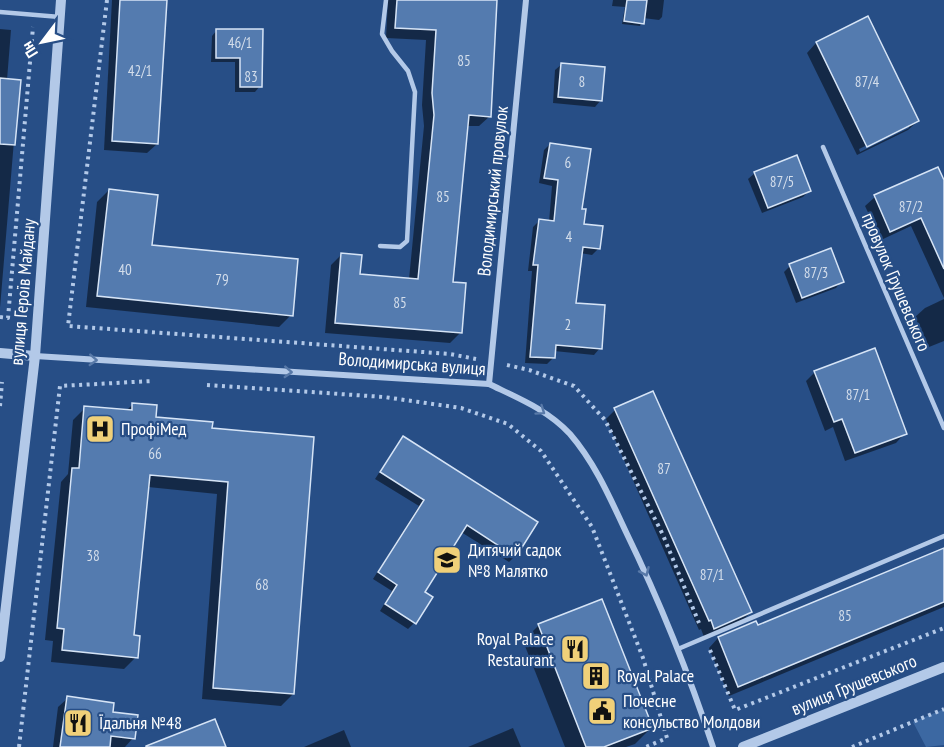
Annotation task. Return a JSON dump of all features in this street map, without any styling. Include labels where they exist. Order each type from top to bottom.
[{"type":"street","name":"вулиця Героїв Майдану","points":[[0,657],[35,356],[61,0]]},
{"type":"street","name":"Володимирський провулок","points":[[489,384],[526,0]]},
{"type":"street","name":"Володимирська вулиця","points":[[0,353],[489,384],[540,408],[569,433],[592,462],[645,572],[678,649],[713,747]]},
{"type":"street","name":"вулиця Грушевського","points":[[743,747],[944,667]]},
{"type":"lane","points":[[380,246],[400,247],[407,241],[415,93],[408,70],[392,51],[382,34],[386,0]]},
{"type":"lane","points":[[0,12],[60,17]]},
{"type":"lane","name":"провулок Грушевського","points":[[823,147],[944,428]]},
{"type":"lane","points":[[678,649],[944,536]]},
{"type":"path","points":[[107,0],[68,326],[450,354],[529,370],[574,386],[605,420],[663,535],[735,710],[944,628]]},
{"type":"path","points":[[0,317],[8,318],[34,15]]},
{"type":"path","points":[[19,747],[60,386],[163,382]]},
{"type":"path","points":[[0,406],[1,383]]},
{"type":"path","points":[[198,384],[384,397],[461,408],[508,424],[542,451],[592,527],[643,658],[667,738],[646,747]]},
{"type":"path","points":[[852,747],[944,709]]},
{"type":"shaded area","points":[[944,709],[944,745],[926,747],[913,722]]},
{"type":"building","points":[[120,0],[167,0],[158,144],[112,141]]},
{"type":"building","points":[[397,0],[497,0],[491,117],[469,115],[453,282],[466,283],[462,333],[335,323],[341,253],[362,255],[360,274],[418,279],[434,115],[432,93],[436,30],[395,28]]},
{"type":"building","points":[[627,0],[647,0],[644,24],[624,21]]},
{"type":"building","points":[[868,16],[919,121],[867,147],[816,42]]},
{"type":"building","points":[[216,29],[263,29],[262,87],[240,87],[240,58],[216,58]]},
{"type":"building","points":[[561,63],[605,67],[602,101],[558,97]]},
{"type":"building","points":[[0,78],[21,80],[15,145],[0,144]]},
{"type":"building","points":[[550,143],[591,149],[582,209],[586,209],[584,224],[603,226],[600,249],[583,247],[576,303],[605,305],[602,349],[556,345],[555,358],[530,357],[538,265],[533,265],[539,219],[554,221],[558,180],[544,178]]},
{"type":"building","points":[[797,155],[811,191],[768,208],[754,172]]},
{"type":"building","points":[[938,167],[944,180],[944,269],[921,218],[890,232],[874,195]]},
{"type":"building","points":[[109,189],[158,195],[152,245],[298,259],[293,316],[97,296]]},
{"type":"building","points":[[831,248],[844,282],[802,298],[789,264]]},
{"type":"building","points":[[875,348],[907,434],[855,453],[842,419],[834,422],[814,371]]},
{"type":"building","points":[[653,391],[752,612],[714,629],[614,408]]},
{"type":"building","points":[[132,403],[157,405],[156,417],[213,422],[212,428],[314,437],[294,694],[213,688],[228,482],[150,475],[134,635],[140,636],[138,658],[62,650],[64,629],[57,628],[72,468],[79,468],[84,406],[132,410]]},
{"type":"building","points":[[403,436],[538,522],[516,557],[467,525],[425,592],[433,597],[416,624],[385,604],[397,585],[378,572],[424,500],[380,472]]},
{"type":"building","points":[[944,548],[944,602],[738,687],[718,637],[756,621],[758,625]]},
{"type":"building","name":"Royal Palace","points":[[602,599],[653,728],[604,747],[586,747],[538,624]]},
{"type":"building","points":[[67,696],[114,703],[113,712],[138,715],[135,739],[111,736],[110,747],[60,747]]},
{"type":"building","points":[[215,719],[226,747],[146,747],[146,746]]},
{"type":"place","name":"ПрофіМед","points":[[100,429]]},
{"type":"place","name":"Дитячий садок №8 Малятко","points":[[447,560]]},
{"type":"place","name":"Royal Palace Restaurant","points":[[575,649]]},
{"type":"place","name":"Royal Palace","points":[[596,676]]},
{"type":"place","name":"Почесне консульство Молдови","points":[[602,711]]},
{"type":"place","name":"Їдальня №48","points":[[78,723]]}]
